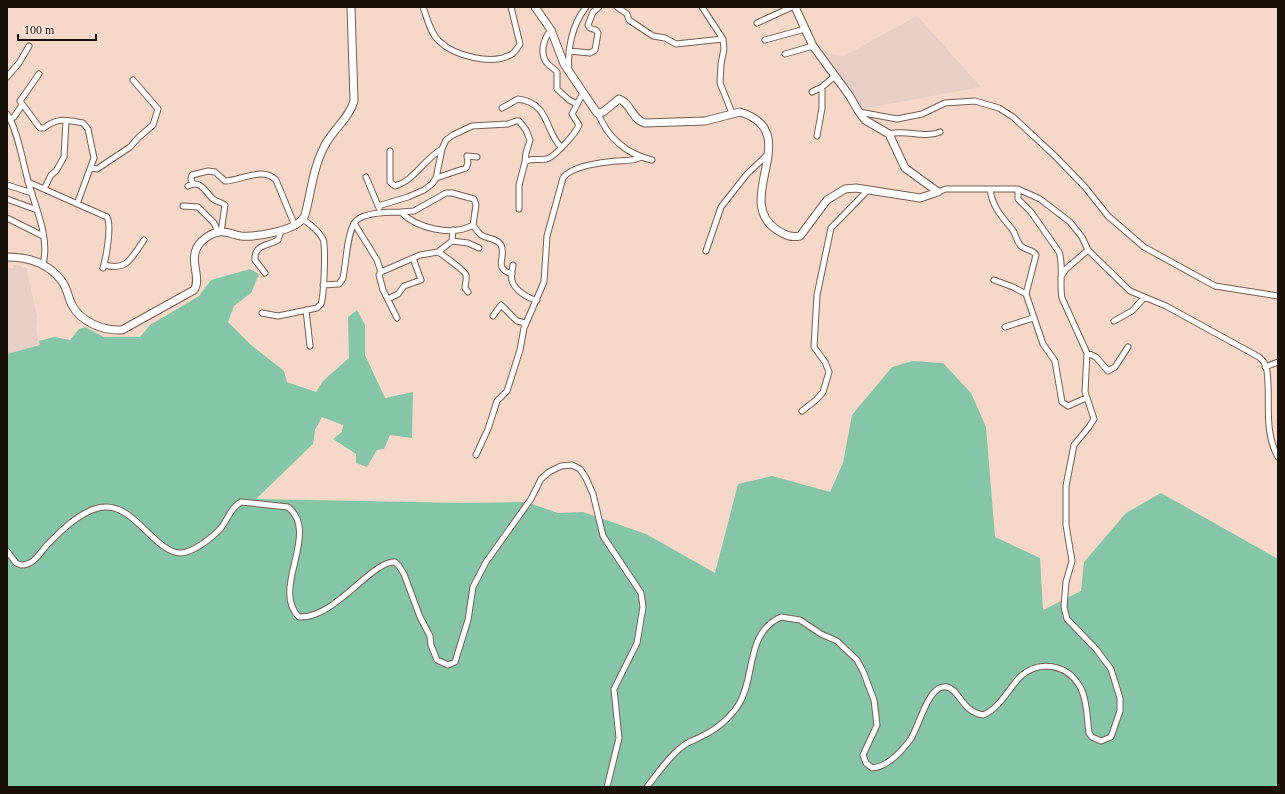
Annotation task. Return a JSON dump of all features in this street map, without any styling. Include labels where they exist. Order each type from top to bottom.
[{"type":"street","points":[[7,257],[30,258],[43,264],[61,279],[72,305],[81,316],[97,326],[110,330],[122,330],[194,290],[197,283],[194,258],[198,245],[202,240],[220,232],[243,236],[280,231],[295,226],[304,220],[317,162],[328,138],[348,116],[354,101],[351,7]]},
{"type":"street","points":[[423,7],[438,40],[448,48],[464,56],[498,58],[512,54],[520,44],[511,7]]},
{"type":"street","points":[[535,7],[551,30],[561,58],[583,93],[598,113],[603,126],[617,142],[641,158],[652,160]]},
{"type":"street","points":[[569,72],[568,51],[573,32],[586,7]]},
{"type":"street","points":[[568,51],[590,53],[594,50],[598,32],[590,28],[588,25],[593,12],[599,7]]},
{"type":"street","points":[[616,7],[627,14],[630,21],[653,36],[665,38],[676,44],[723,39]]},
{"type":"street","points":[[702,7],[723,39],[724,49],[721,64],[720,83],[732,113]]},
{"type":"street","points":[[757,23],[793,7],[813,46],[865,120],[889,134],[905,168],[938,192]]},
{"type":"street","points":[[765,40],[805,29]]},
{"type":"street","points":[[551,30],[544,39],[546,61],[557,72],[557,89],[569,100],[577,104]]},
{"type":"street","points":[[7,77],[19,63],[29,46]]},
{"type":"street","points":[[785,54],[813,46]]},
{"type":"street","points":[[39,74],[20,98],[22,105],[42,129],[54,121],[83,123],[87,127],[94,154],[91,168],[76,204]]},
{"type":"street","points":[[812,92],[822,87],[835,76]]},
{"type":"street","points":[[91,168],[99,168],[130,147],[154,123],[158,108],[133,80]]},
{"type":"street","points":[[817,136],[822,108],[822,87]]},
{"type":"street","points":[[525,162],[529,160],[546,160],[551,158],[578,128],[579,123],[572,115],[583,93]]},
{"type":"street","points":[[502,108],[518,99],[538,107],[551,128],[554,139],[561,146]]},
{"type":"street","points":[[598,113],[603,112],[619,99],[623,101],[636,118],[645,123],[705,122],[732,113],[745,114],[759,122],[766,131],[770,141],[767,155],[762,208],[770,223],[789,236],[800,236],[805,232],[820,209],[834,195],[845,189],[856,188],[867,191],[920,198],[946,190],[1018,189],[1040,199],[1070,222],[1082,237],[1088,250],[1118,281],[1130,291],[1166,306],[1259,357],[1266,367],[1269,428],[1272,443],[1278,457]]},
{"type":"street","points":[[859,112],[897,118],[922,114],[945,103],[975,101],[998,108],[1013,117],[1055,156],[1085,187],[1108,216],[1144,247],[1215,286],[1226,289],[1258,292],[1278,296]]},
{"type":"street","points":[[22,105],[14,117],[8,117],[37,210],[43,236],[45,254],[43,264]]},
{"type":"street","points":[[44,188],[50,175],[56,171],[64,156],[66,121]]},
{"type":"street","points":[[436,178],[442,149],[450,137],[472,126],[508,124],[516,121],[522,123],[530,140],[519,185],[519,209]]},
{"type":"street","points":[[889,134],[907,132],[933,135],[940,132]]},
{"type":"street","points":[[390,151],[390,182],[394,186],[408,181],[433,154],[442,149]]},
{"type":"street","points":[[706,251],[721,207],[747,174],[767,155]]},
{"type":"street","points":[[378,206],[424,190],[436,178],[466,168],[468,163],[467,156],[477,157]]},
{"type":"street","points":[[476,456],[488,429],[497,401],[507,391],[520,350],[526,323],[537,300],[546,272],[546,244],[549,226],[564,176],[571,172],[596,164],[632,161],[641,158]]},
{"type":"street","points":[[193,184],[191,179],[192,175],[203,171],[215,172],[222,180],[228,181],[262,174],[270,175],[276,180],[295,226]]},
{"type":"street","points":[[366,177],[381,212]]},
{"type":"street","points":[[28,182],[104,216],[108,220],[104,266],[117,267],[126,265],[144,240]]},
{"type":"street","points":[[188,186],[193,184],[201,185],[214,199],[225,205],[220,232]]},
{"type":"street","points":[[7,185],[32,193]]},
{"type":"street","points":[[990,189],[991,200],[1001,217],[1012,230],[1020,246],[1033,251],[1036,256],[1026,294],[1043,344],[1055,361],[1062,402],[1068,406],[1086,398]]},
{"type":"street","points":[[647,787],[665,764],[683,746],[703,736],[733,712],[744,692],[755,645],[766,626],[781,617],[800,620],[821,634],[838,641],[857,660],[863,670],[874,700],[877,725],[863,755],[866,763],[872,768],[878,768],[889,762],[911,739],[933,693],[942,687],[948,688],[957,695],[965,706],[982,715],[997,706],[1011,686],[1026,672],[1030,669],[1047,665],[1061,669],[1069,674],[1079,685],[1082,692],[1089,733],[1092,737],[1101,741],[1110,737],[1120,711],[1120,698],[1111,669],[1096,649],[1067,619],[1064,607],[1066,582],[1072,561],[1066,525],[1066,486],[1074,445],[1090,427],[1094,419],[1086,398],[1084,385],[1087,353],[1084,344],[1065,308],[1060,288],[1061,258],[1059,252],[1031,212],[1018,199],[1018,189]]},
{"type":"street","points":[[802,411],[816,400],[823,392],[829,372],[825,362],[814,347],[817,295],[831,228],[867,191]]},
{"type":"street","points":[[323,285],[339,284],[343,278],[351,230],[354,223],[360,217],[381,212],[414,211],[440,196],[452,193],[474,199],[476,205],[473,225],[480,234],[500,243],[502,248],[501,266],[506,272],[512,274]]},
{"type":"street","points":[[7,199],[37,210]]},
{"type":"street","points":[[183,206],[198,207],[214,223],[220,232]]},
{"type":"street","points":[[400,212],[411,222],[440,230],[453,230],[473,225]]},
{"type":"street","points":[[7,218],[43,236]]},
{"type":"street","points":[[262,313],[278,316],[316,308],[321,304],[323,285],[323,240],[317,231],[304,220]]},
{"type":"street","points":[[354,223],[373,252],[381,272],[379,278],[397,318]]},
{"type":"street","points":[[452,241],[453,230]]},
{"type":"street","points":[[265,274],[255,260],[256,251],[261,246],[278,240],[280,231]]},
{"type":"street","points":[[381,272],[412,258],[438,252],[452,241],[468,243],[479,248]]},
{"type":"street","points":[[1061,277],[1066,269],[1088,250]]},
{"type":"street","points":[[438,252],[464,271],[466,276],[465,288],[468,292]]},
{"type":"street","points":[[388,299],[398,294],[404,286],[421,280],[412,258]]},
{"type":"street","points":[[513,265],[512,280],[515,287],[526,297],[537,300]]},
{"type":"street","points":[[994,280],[1013,287],[1026,294]]},
{"type":"street","points":[[1114,321],[1132,311],[1144,298]]},
{"type":"street","points":[[493,316],[501,305],[517,321],[526,323]]},
{"type":"street","points":[[306,310],[310,346]]},
{"type":"street","points":[[1005,327],[1033,318]]},
{"type":"street","points":[[1087,353],[1096,357],[1108,371],[1115,367],[1128,348]]},
{"type":"street","points":[[1266,367],[1278,362]]},
{"type":"street","points":[[7,551],[16,563],[21,565],[31,562],[67,526],[90,511],[103,507],[121,511],[138,522],[168,550],[182,553],[200,545],[216,532],[234,506],[241,502],[288,507],[298,519],[299,524],[298,552],[291,577],[290,588],[291,603],[295,613],[299,617],[306,618],[319,613],[359,585],[382,565],[394,562],[399,566],[404,574],[420,617],[430,636],[431,645],[437,660],[448,665],[455,662],[459,653],[468,620],[473,587],[486,562],[534,494],[541,479],[554,469],[572,465],[580,469],[586,478],[593,494],[603,536],[642,593],[644,607],[637,643],[614,689],[619,728],[619,745],[607,787]]},
{"type":"shaded area","points":[[917,16],[981,87],[862,109],[826,53],[844,56]]},
{"type":"shaded area","points":[[13,265],[21,266],[22,268],[26,267],[37,316],[36,329],[40,345],[7,354],[7,270],[8,268],[13,268]]},
{"type":"green space","points":[[250,269],[259,274],[251,293],[234,306],[228,322],[251,345],[284,371],[287,382],[316,392],[323,381],[349,358],[348,317],[357,310],[365,325],[365,355],[385,398],[413,392],[412,438],[390,435],[384,449],[377,450],[367,467],[356,463],[356,454],[333,439],[342,432],[343,425],[322,417],[315,430],[313,444],[256,499],[462,503],[526,502],[558,513],[583,512],[646,534],[715,573],[738,484],[772,476],[830,492],[843,463],[852,415],[892,367],[913,361],[943,363],[971,393],[986,427],[995,537],[1040,558],[1043,610],[1081,591],[1084,562],[1126,513],[1161,493],[1278,559],[1278,787],[7,787],[7,354],[40,345],[39,341],[54,337],[70,340],[79,329],[85,327],[104,337],[140,337],[150,325],[199,296],[211,280]]}]
